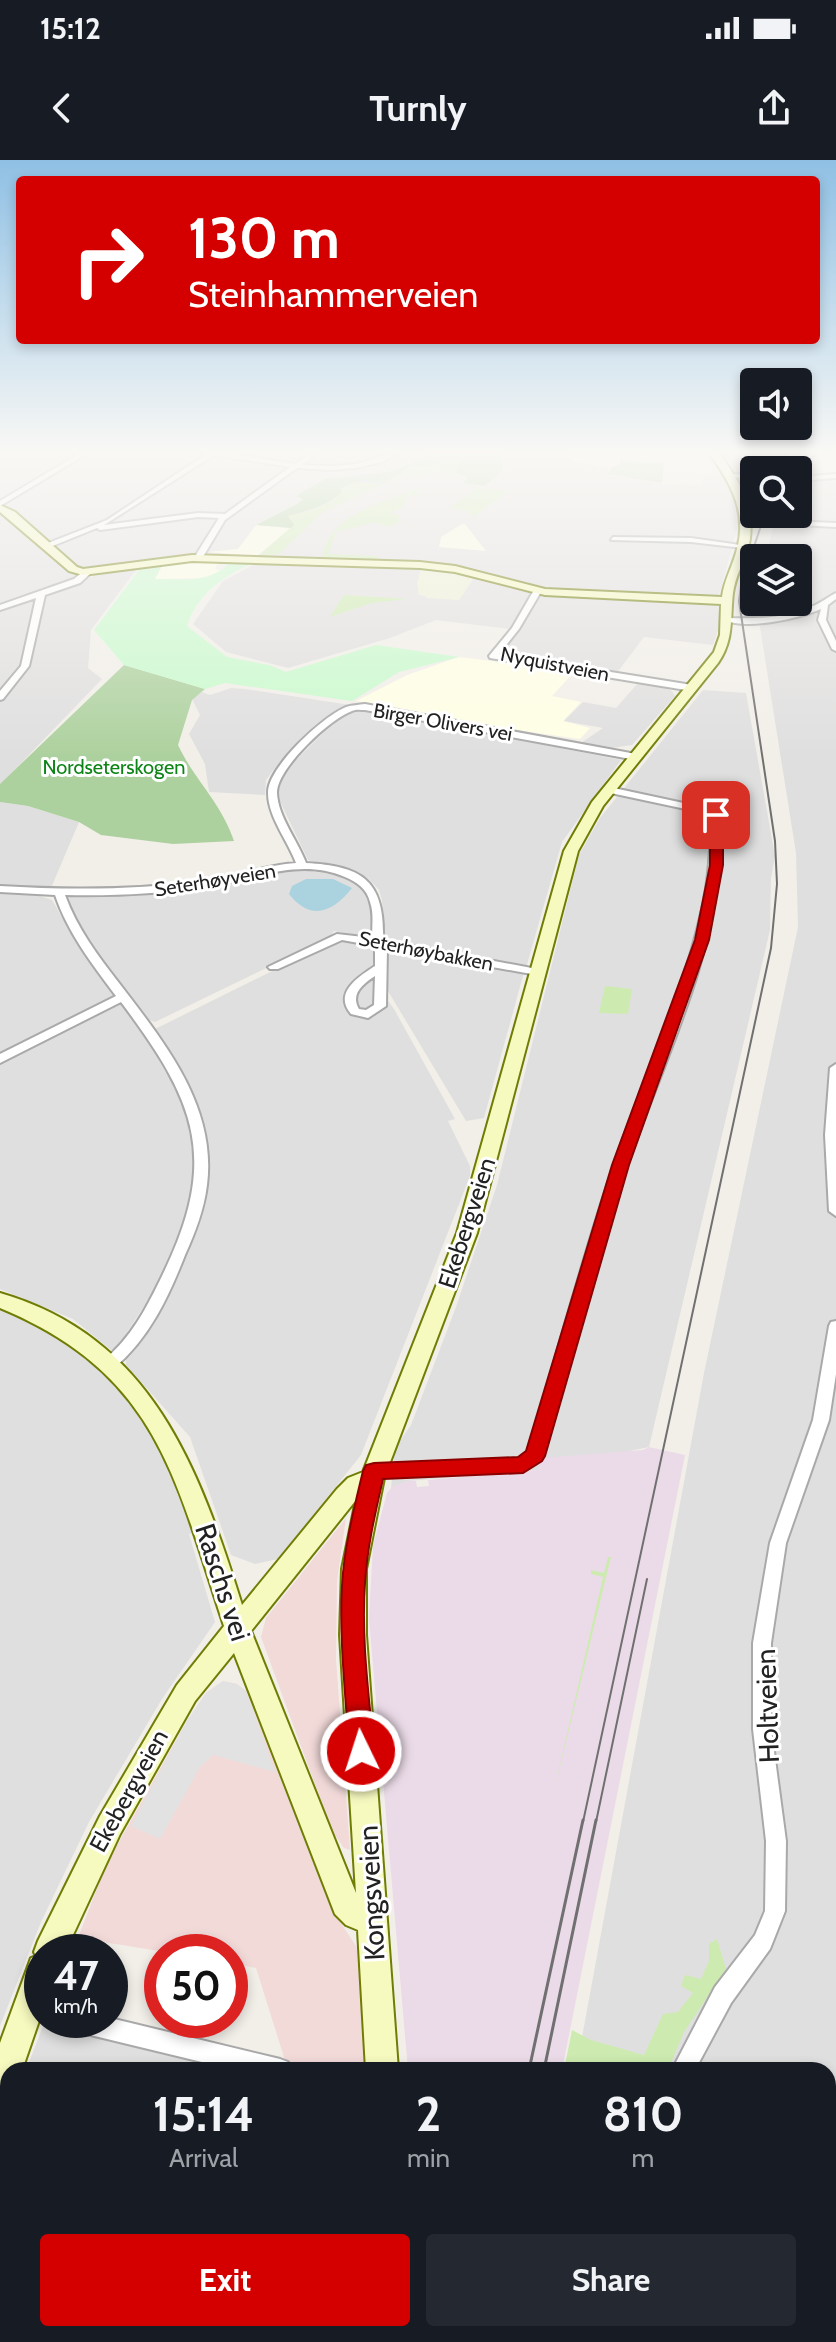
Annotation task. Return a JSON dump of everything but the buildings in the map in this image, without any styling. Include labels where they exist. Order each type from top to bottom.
[{"type":"main road","points":[[54,552],[73,569],[88,572],[198,558],[429,565],[538,590],[727,601]]},
{"type":"main road","name":"Ekebergveien","points":[[57,1934],[97,1848],[186,1693],[345,1496],[373,1474],[467,1233],[571,851],[587,820],[609,790],[720,653],[727,637],[730,580],[740,554]]},
{"type":"main road","name":"Raschs vei","points":[[0,1300],[59,1326],[109,1364],[155,1416],[182,1462],[237,1630],[345,1904],[356,1915],[372,1921]]},
{"type":"main road","name":"Kongsveien","points":[[373,1474],[357,1549],[353,1618],[381,2062]]},
{"type":"main road","points":[[9,2062],[24,2020]]},
{"type":"street","points":[[198,558],[202,552]]},
{"type":"street","points":[[0,608],[77,581],[88,572]]},
{"type":"street","name":"Nyquistveien","points":[[538,590],[515,629],[493,656],[692,688]]},
{"type":"street","points":[[2,692],[25,666],[41,594]]},
{"type":"street","points":[[812,609],[825,606],[836,595]]},
{"type":"street","points":[[825,606],[822,620],[836,649]]},
{"type":"street","points":[[728,620],[764,620],[784,616]]},
{"type":"street","points":[[803,616],[822,620]]},
{"type":"street","name":"Birger Olivers vei","points":[[302,866],[273,797],[273,783],[280,771],[320,730],[351,708],[365,707],[636,757]]},
{"type":"street","points":[[373,1474],[523,1465],[535,1456],[621,1165],[693,969],[710,909],[716,865],[715,814],[609,790]]},
{"type":"street","name":"Seterhøyveien","points":[[0,889],[59,892],[179,887],[302,866],[342,872],[372,891],[378,905],[379,942]]},
{"type":"street","points":[[59,892],[77,936],[178,1074],[192,1106],[204,1151],[191,1227],[181,1253],[137,1333],[109,1364]]},
{"type":"street","name":"Seterhøybakken","points":[[274,967],[341,936],[537,972]]},
{"type":"street","points":[[379,942],[381,967],[380,1006],[373,1012],[361,1013],[351,1009],[349,998],[354,987],[381,967]]},
{"type":"street","points":[[0,1059],[123,997]]},
{"type":"street","points":[[836,1068],[831,1135],[836,1211]]},
{"type":"street","name":"Holtveien","points":[[687,2062],[723,1995],[763,1942],[775,1911],[776,1841],[762,1729],[762,1643],[778,1543],[821,1420],[836,1326]]},
{"type":"street","points":[[128,2033],[247,2062]]},
{"type":"shaded area","points":[[0,552],[50,552],[80,578],[0,606]]},
{"type":"shaded area","points":[[57,552],[731,552],[717,603],[720,625],[713,645],[644,637],[616,674],[502,654],[511,629],[436,620],[390,638],[288,668],[226,652],[193,624],[223,581],[259,562],[189,561],[112,571],[136,570],[91,630],[88,668],[102,679],[0,785],[0,701],[7,695],[0,688],[0,610],[98,574],[79,568]]},
{"type":"shaded area","points":[[209,552],[262,552],[257,556]]},
{"type":"shaded area","points":[[812,552],[836,552],[836,2062],[577,2062],[704,1373],[798,927],[796,853],[758,616],[812,616]]},
{"type":"shaded area","points":[[218,562],[215,569],[223,571],[206,578],[154,579],[163,564]]},
{"type":"shaded area","points":[[421,568],[474,578],[459,600],[426,598],[419,595],[417,584]]},
{"type":"shaded area","points":[[459,657],[575,671],[552,696],[581,702],[563,721],[590,728],[580,739],[474,724],[356,701],[407,675]]},
{"type":"shaded area","points":[[639,682],[662,686],[675,696],[632,745],[611,748],[581,743],[603,728],[564,721],[583,702],[616,708]]},
{"type":"shaded area","points":[[231,688],[350,705],[326,719],[280,761],[266,780],[265,795],[209,792],[205,764],[189,734],[200,715],[192,699],[202,692],[210,695]]},
{"type":"shaded area","points":[[703,690],[746,693],[775,856],[771,878],[770,930],[649,1447],[539,1470],[408,1481],[391,1488],[395,1448],[411,1425],[456,1307],[497,1185],[579,855],[600,818]]},
{"type":"shaded area","points":[[361,708],[621,760],[562,842],[526,968],[389,942],[385,938],[379,890],[368,878],[308,860],[277,795],[278,783],[283,773],[321,735],[348,712]]},
{"type":"shaded area","points":[[0,802],[28,806],[79,822],[51,888],[0,886]]},
{"type":"shaded area","points":[[298,869],[341,876],[365,888],[373,905],[373,935],[369,938],[334,931],[330,937],[155,1022],[146,1019],[80,930],[70,910],[69,897],[204,887]]},
{"type":"shaded area","points":[[0,893],[37,895],[52,900],[75,940],[145,1035],[184,1106],[197,1138],[191,1195],[183,1230],[164,1276],[116,1349],[111,1350],[73,1319],[0,1289]]},
{"type":"shaded area","points":[[339,938],[375,945],[377,986],[394,1009],[455,1119],[448,1121],[470,1166],[470,1176],[361,1455],[278,1559],[255,1564],[231,1555],[190,1437],[126,1365],[126,1359],[184,1259],[200,1216],[210,1158],[202,1121],[155,1029]]},
{"type":"shaded area","points":[[387,947],[524,972],[484,1118],[466,1121],[385,986]]},
{"type":"shaded area","points":[[0,1309],[62,1337],[102,1368],[154,1428],[198,1532],[189,1534],[215,1622],[162,1699],[89,1822],[36,1934],[24,1934],[24,1965],[0,2026]]},
{"type":"shaded area","points":[[649,1447],[685,1455],[564,2062],[407,2062],[369,1619],[373,1546],[387,1493],[393,1486],[408,1481],[416,1481],[417,1487],[429,1486],[428,1480],[538,1470],[542,1458]]},
{"type":"shaded area","points":[[346,1518],[337,1581],[336,1659],[350,1850],[344,1848],[332,1831],[261,1637],[266,1618]]},
{"type":"shaded area","points":[[223,1681],[237,1684],[246,1691],[331,1908],[358,1949],[365,2062],[285,2062],[256,1968],[248,1966],[248,1934],[144,1934],[144,1949],[128,1946],[128,1934],[80,1934],[106,1865],[206,1693]]},
{"type":"shaded area","points":[[223,1681],[237,1684],[246,1691],[275,1772],[213,1755],[200,1767],[160,1839],[131,1826],[187,1721],[206,1693]]},
{"type":"shaded area","points":[[38,2038],[116,2038],[217,2062],[29,2062]]},
{"type":"green space","points":[[263,552],[281,552],[279,554],[260,555]]},
{"type":"green space","points":[[324,552],[378,556],[377,560],[322,558]]},
{"type":"green space","points":[[231,561],[256,562],[205,594],[187,626],[227,657],[269,665],[286,672],[376,645],[459,657],[399,672],[352,701],[225,683],[205,689],[124,665],[94,630],[139,570],[163,564],[155,579],[196,579],[214,574]]},
{"type":"green space","points":[[344,595],[408,599],[372,603],[330,617]]},
{"type":"green space","name":"Nordseterskogen","points":[[124,665],[205,689],[192,700],[178,745],[229,827],[234,841],[173,844],[101,835],[79,822],[28,806],[0,802],[0,784]]},
{"type":"green space","points":[[605,986],[632,989],[628,1014],[599,1013]]},
{"type":"green space","points":[[608,1557],[611,1557],[554,1791],[603,1577],[591,1574],[591,1570],[604,1573]]},
{"type":"green space","points":[[717,1939],[726,1969],[684,2032],[671,2062],[566,2062],[572,2030],[591,2040],[644,2055],[663,2014],[678,2012],[693,1993],[681,1986],[685,1975],[701,1979],[709,1961],[709,1944]]},
{"type":"water","points":[[306,879],[333,879],[352,888],[330,908],[314,911],[297,903],[289,894],[292,886]]},
{"type":"tram line","points":[[583,1822],[771,948],[777,884],[775,841],[739,601],[752,552]]},
{"type":"tram line","points":[[596,1822],[647,1579]]},
{"type":"tram line","points":[[531,2062],[583,1820]]},
{"type":"tram line","points":[[546,2062],[596,1820]]},
{"type":"route","points":[[361,1751],[353,1635],[353,1585],[359,1535],[374,1471],[390,1473],[523,1465],[535,1456],[626,1149],[702,940],[716,865],[716,815]]}]
